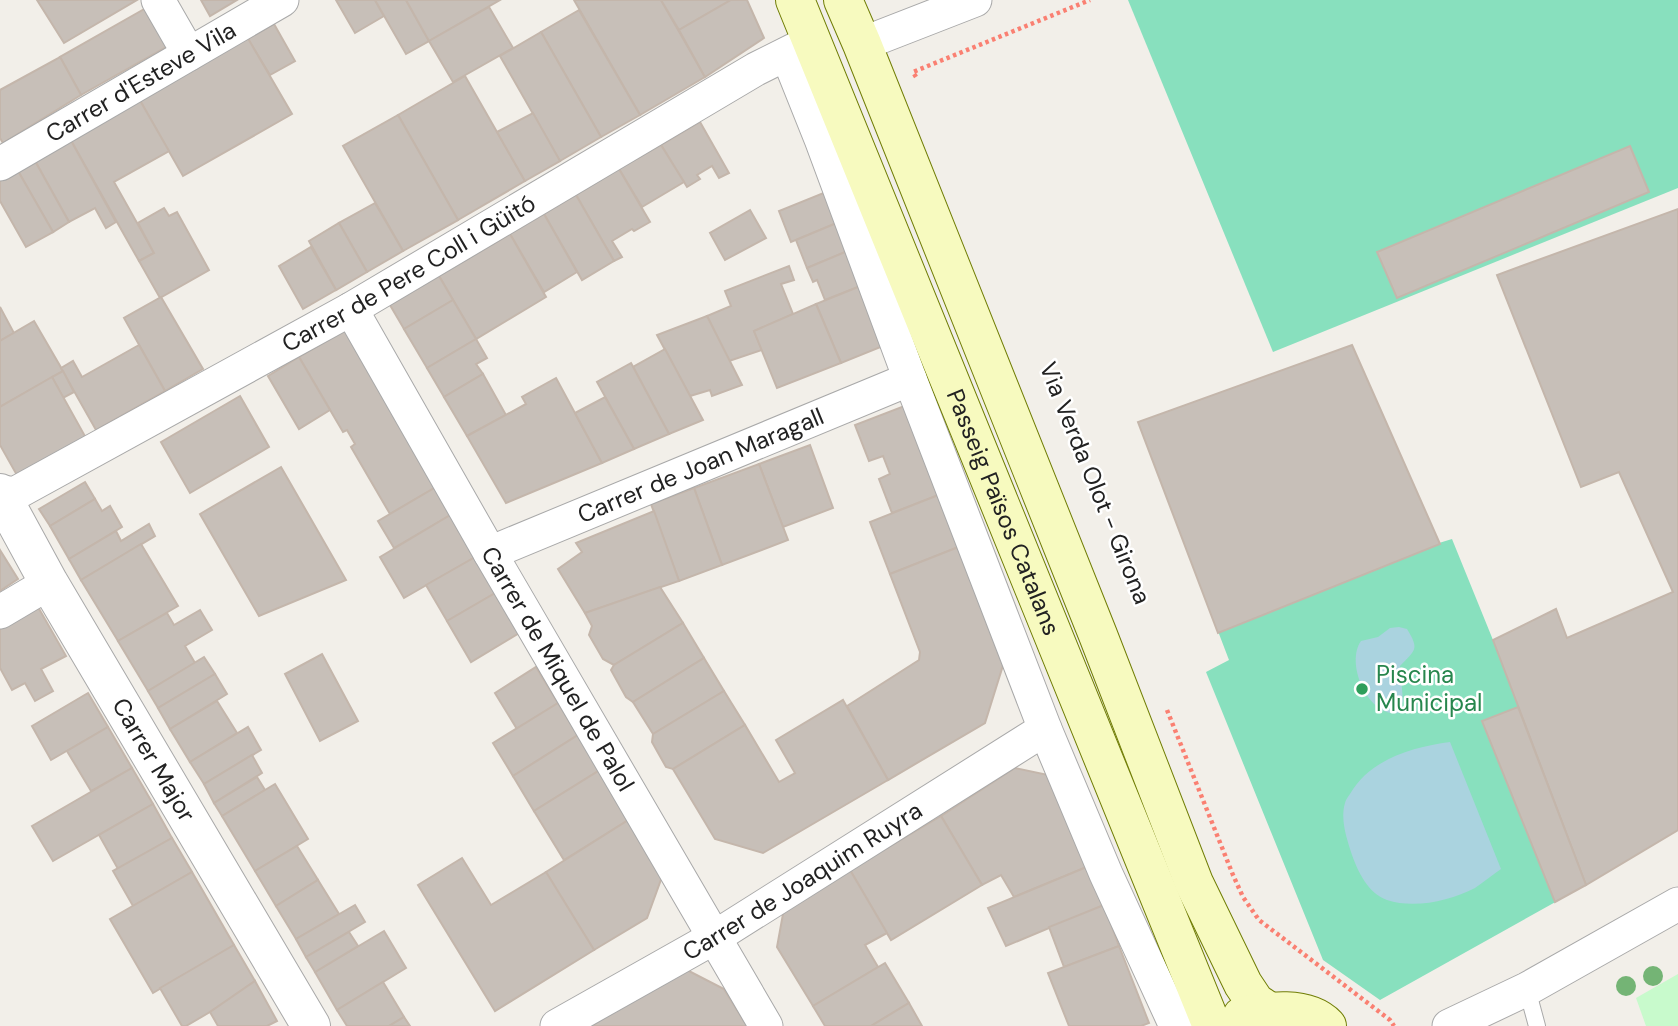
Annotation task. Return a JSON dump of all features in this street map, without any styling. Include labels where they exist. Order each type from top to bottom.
[{"type":"main road","name":"Passeig Països Catalans","points":[[794,0],[799,48],[1212,1026]]},
{"type":"main road","points":[[843,0],[1098,635],[1194,883],[1243,984],[1255,1002],[1268,1011]]},
{"type":"main road","points":[[1221,1026],[1242,1016],[1268,1011],[1305,1015],[1327,1026]]},
{"type":"street","points":[[158,0],[189,54]]},
{"type":"street","name":"Carrer d'Esteve Vila","points":[[0,164],[282,0]]},
{"type":"street","points":[[862,44],[975,0]]},
{"type":"street","name":"Carrer de Pere Coll i Güitó","points":[[0,493],[16,493],[351,309],[756,69],[799,48]]},
{"type":"street","name":"Passeig Països Catalans","points":[[799,48],[821,138],[910,379],[1045,729],[1106,874],[1176,1026]]},
{"type":"street","name":"Carrer de Miquel de Palol","points":[[351,309],[490,554],[766,1026]]},
{"type":"street","name":"Carrer de Joan Maragall","points":[[490,554],[910,379]]},
{"type":"street","name":"Carrer Major","points":[[0,493],[49,583],[311,1026]]},
{"type":"street","points":[[0,612],[49,583]]},
{"type":"street","name":"Carrer de Joaquim Ruyra","points":[[557,1026],[715,937],[1045,729]]},
{"type":"street","points":[[1449,1026],[1527,989],[1678,904]]},
{"type":"lane","points":[[1527,989],[1537,1026]]},
{"type":"path","points":[[918,84],[913,72],[1090,0]]},
{"type":"path","points":[[1167,709],[1233,875],[1243,897],[1259,920],[1390,1020],[1394,1026]]},
{"type":"green space","points":[[1128,0],[1678,0],[1678,188],[1273,352]]},
{"type":"green space","name":"Piscina Municipal","points":[[1352,345],[1439,543],[1452,539],[1586,885],[1380,1000],[1323,960],[1206,672],[1229,660],[1138,422]]},
{"type":"green space","points":[[1678,974],[1678,1026],[1646,1026],[1636,998]]},
{"type":"water","points":[[1390,628],[1407,629],[1414,641],[1414,649],[1400,666],[1403,701],[1398,713],[1377,707],[1369,698],[1362,687],[1356,662],[1361,641],[1378,637]]},
{"type":"water","points":[[1450,742],[1501,869],[1475,888],[1455,897],[1420,904],[1387,900],[1369,887],[1354,862],[1344,823],[1346,800],[1359,782],[1381,763],[1407,751]]},
{"type":"building","points":[[37,0],[137,0],[64,43]]},
{"type":"building","points":[[201,0],[237,0],[210,16]]},
{"type":"building","points":[[336,0],[375,0],[384,16],[355,33]]},
{"type":"building","points":[[375,0],[406,0],[429,41],[406,54]]},
{"type":"building","points":[[406,0],[500,0],[429,41]]},
{"type":"building","points":[[574,0],[661,0],[705,77],[640,115]]},
{"type":"building","points":[[661,0],[731,0],[679,30]]},
{"type":"building","points":[[731,0],[747,0],[764,38],[705,77],[679,30]]},
{"type":"building","points":[[489,7],[513,48],[453,82],[429,41]]},
{"type":"building","points":[[146,8],[168,46],[81,95],[60,57]]},
{"type":"building","points":[[579,10],[640,115],[601,137],[541,32]]},
{"type":"building","points":[[274,24],[295,61],[270,75],[248,39]]},
{"type":"building","points":[[541,32],[601,137],[560,161],[500,56]]},
{"type":"building","points":[[246,35],[292,114],[183,176],[138,97]]},
{"type":"building","points":[[60,57],[81,95],[3,143],[0,138],[0,90]]},
{"type":"building","points":[[465,76],[525,181],[458,220],[398,115]]},
{"type":"building","points":[[138,97],[169,151],[114,182],[154,253],[139,261],[69,137]]},
{"type":"building","points":[[533,113],[560,161],[525,181],[497,132]]},
{"type":"building","points":[[398,115],[458,220],[403,251],[343,146]]},
{"type":"building","points":[[700,122],[729,173],[719,178],[712,166],[697,175],[700,179],[687,187],[661,145]]},
{"type":"building","points":[[69,137],[116,222],[106,228],[95,208],[69,222],[35,161]]},
{"type":"building","points":[[661,145],[684,182],[642,207],[619,169]]},
{"type":"building","points":[[1630,146],[1649,192],[1397,298],[1377,252]]},
{"type":"building","points":[[35,161],[69,222],[53,232],[18,171]]},
{"type":"building","points":[[619,169],[650,222],[612,241],[622,257],[614,261],[576,195]]},
{"type":"building","points":[[18,171],[53,232],[26,247],[0,201],[0,181]]},
{"type":"building","points":[[826,192],[839,222],[791,242],[779,211]]},
{"type":"building","points":[[576,195],[614,261],[582,280],[544,214]]},
{"type":"building","points":[[375,203],[403,251],[367,272],[339,223]]},
{"type":"building","points":[[164,208],[169,216],[177,212],[209,270],[160,298],[139,261],[154,253],[138,223]]},
{"type":"building","points":[[1678,209],[1678,830],[1586,885],[1493,640],[1556,609],[1567,638],[1673,592],[1619,472],[1581,487],[1497,275]]},
{"type":"building","points":[[750,210],[766,238],[725,260],[710,233]]},
{"type":"building","points":[[544,214],[577,272],[544,292],[510,234]]},
{"type":"building","points":[[839,222],[850,250],[807,268],[796,240]]},
{"type":"building","points":[[339,223],[367,272],[336,290],[309,241]]},
{"type":"building","points":[[510,234],[546,297],[476,339],[439,276]]},
{"type":"building","points":[[311,247],[336,290],[303,309],[279,266]]},
{"type":"building","points":[[850,250],[863,285],[825,300],[817,280],[813,282],[807,268]]},
{"type":"building","points":[[789,266],[794,280],[781,284],[793,314],[754,331],[762,350],[729,361],[707,316],[731,306],[725,291]]},
{"type":"building","points":[[439,276],[453,300],[404,329],[390,305]]},
{"type":"building","points":[[863,285],[888,344],[841,363],[816,304]]},
{"type":"building","points":[[161,297],[203,369],[165,391],[124,318]]},
{"type":"building","points":[[453,300],[476,339],[427,368],[404,329]]},
{"type":"building","points":[[816,304],[841,363],[777,388],[754,331]]},
{"type":"building","points":[[0,307],[14,333],[0,341]]},
{"type":"building","points":[[707,316],[742,385],[712,396],[710,390],[690,396],[657,335]]},
{"type":"building","points":[[34,321],[63,371],[0,407],[0,341]]},
{"type":"building","points":[[348,329],[436,487],[390,514],[351,447],[355,444],[347,430],[343,432],[299,357]]},
{"type":"building","points":[[476,339],[487,358],[476,364],[483,374],[444,397],[427,368]]},
{"type":"building","points":[[139,345],[165,391],[96,430],[61,368],[73,361],[82,377]]},
{"type":"building","points":[[1352,345],[1440,544],[1218,633],[1138,422]]},
{"type":"building","points":[[665,349],[703,420],[669,434],[633,367]]},
{"type":"building","points":[[299,357],[330,410],[299,429],[268,376]]},
{"type":"building","points":[[631,363],[669,434],[634,449],[597,382]]},
{"type":"building","points":[[63,371],[74,392],[63,398],[52,377]]},
{"type":"building","points":[[483,374],[506,415],[467,436],[444,397]]},
{"type":"building","points":[[52,377],[86,438],[18,477],[0,445],[0,407]]},
{"type":"building","points":[[556,378],[602,463],[506,503],[467,436],[526,404],[522,397]]},
{"type":"building","points":[[240,396],[269,447],[190,493],[161,442]]},
{"type":"building","points":[[605,397],[634,449],[602,463],[575,413]]},
{"type":"building","points":[[907,405],[941,494],[892,513],[879,479],[890,474],[883,456],[869,461],[855,425]]},
{"type":"building","points":[[810,445],[833,508],[783,527],[759,464]]},
{"type":"building","points":[[759,464],[788,540],[722,565],[694,488]]},
{"type":"building","points":[[281,467],[346,580],[259,616],[200,514]]},
{"type":"building","points":[[85,482],[95,499],[50,526],[39,509]]},
{"type":"building","points":[[436,487],[452,514],[394,548],[378,521]]},
{"type":"building","points":[[694,488],[722,565],[679,581],[651,504]]},
{"type":"building","points":[[941,494],[961,546],[890,574],[870,522]]},
{"type":"building","points":[[95,499],[102,511],[110,506],[122,527],[69,559],[50,526]]},
{"type":"building","points":[[654,511],[679,581],[585,613],[558,569],[582,552],[576,543]]},
{"type":"building","points":[[452,514],[477,556],[404,598],[380,557]]},
{"type":"building","points":[[149,524],[155,536],[81,580],[69,559],[116,531],[121,541]]},
{"type":"building","points":[[141,544],[178,606],[118,641],[81,580]]},
{"type":"building","points":[[961,546],[1005,659],[985,723],[888,780],[847,706],[919,660],[920,652],[890,574]]},
{"type":"building","points":[[0,550],[18,579],[0,591]]},
{"type":"building","points":[[477,556],[497,592],[447,621],[426,585]]},
{"type":"building","points":[[660,587],[683,623],[614,665],[603,659],[589,635],[592,626],[585,613]]},
{"type":"building","points":[[497,592],[521,632],[471,662],[447,621]]},
{"type":"building","points":[[38,607],[66,656],[41,669],[53,691],[35,701],[25,683],[12,690],[0,668],[0,628]]},
{"type":"building","points":[[200,610],[212,630],[185,646],[195,663],[148,691],[118,641],[167,613],[174,625]]},
{"type":"building","points":[[683,623],[704,658],[633,702],[626,697],[611,670],[614,665]]},
{"type":"building","points":[[322,654],[358,721],[320,741],[285,674]]},
{"type":"building","points":[[204,657],[215,674],[158,708],[148,691]]},
{"type":"building","points":[[704,658],[724,691],[653,734],[633,702]]},
{"type":"building","points":[[536,667],[558,703],[517,729],[495,693]]},
{"type":"building","points":[[215,674],[227,694],[170,729],[158,708]]},
{"type":"building","points":[[724,691],[745,725],[673,769],[666,767],[652,742],[653,734]]},
{"type":"building","points":[[88,693],[108,727],[51,760],[32,726]]},
{"type":"building","points":[[843,700],[888,780],[763,853],[715,839],[673,769],[745,725],[779,782],[795,773],[776,740]]},
{"type":"building","points":[[217,701],[237,733],[190,762],[170,729]]},
{"type":"building","points":[[558,703],[578,735],[513,776],[493,743]]},
{"type":"building","points":[[1518,707],[1586,885],[1555,902],[1482,721]]},
{"type":"building","points":[[108,727],[132,768],[91,791],[67,751]]},
{"type":"building","points":[[248,727],[261,750],[204,784],[190,762]]},
{"type":"building","points":[[578,735],[600,770],[534,811],[513,776]]},
{"type":"building","points":[[252,755],[262,773],[214,803],[204,784]]},
{"type":"building","points":[[132,768],[153,804],[53,861],[32,826]]},
{"type":"building","points":[[1015,768],[1053,776],[1089,866],[1014,897],[1001,875],[982,885],[941,816]]},
{"type":"building","points":[[600,770],[630,819],[564,860],[534,811]]},
{"type":"building","points":[[257,777],[265,790],[222,816],[214,803]]},
{"type":"building","points":[[275,784],[308,839],[255,871],[222,816]]},
{"type":"building","points":[[153,804],[172,838],[118,869],[99,835]]},
{"type":"building","points":[[941,816],[982,885],[891,940],[850,870]]},
{"type":"building","points":[[630,819],[663,874],[647,918],[594,950],[546,872]]},
{"type":"building","points":[[172,838],[192,872],[133,906],[113,871]]},
{"type":"building","points":[[297,846],[318,880],[276,906],[255,871]]},
{"type":"building","points":[[462,858],[491,905],[546,872],[594,950],[495,1011],[418,885]]},
{"type":"building","points":[[1089,866],[1104,905],[1006,946],[988,908]]},
{"type":"building","points":[[850,870],[887,933],[865,945],[878,967],[813,1006],[777,947],[785,903]]},
{"type":"building","points":[[192,872],[234,945],[153,993],[110,919]]},
{"type":"building","points":[[318,880],[339,914],[296,939],[276,906]]},
{"type":"building","points":[[355,905],[365,922],[306,957],[296,939]]},
{"type":"building","points":[[1104,905],[1119,946],[1064,967],[1049,927]]},
{"type":"building","points":[[384,931],[406,968],[337,1010],[315,972]]},
{"type":"building","points":[[349,932],[358,946],[315,972],[306,957]]},
{"type":"building","points":[[234,945],[255,981],[210,1012],[182,1026],[160,988]]},
{"type":"building","points":[[1119,946],[1149,1023],[1141,1026],[1069,1026],[1048,973]]},
{"type":"building","points":[[885,963],[909,1003],[871,1026],[825,1026],[813,1006]]},
{"type":"building","points":[[683,968],[724,989],[747,1026],[591,1026]]},
{"type":"building","points":[[255,981],[277,1021],[267,1026],[218,1026],[210,1012]]},
{"type":"building","points":[[383,982],[404,1017],[389,1026],[347,1026],[337,1010]]},
{"type":"building","points":[[909,1003],[922,1026],[871,1026]]},
{"type":"building","points":[[404,1017],[410,1026],[389,1026]]},
{"type":"place","name":"Piscina Municipal","points":[[1362,689]]}]
